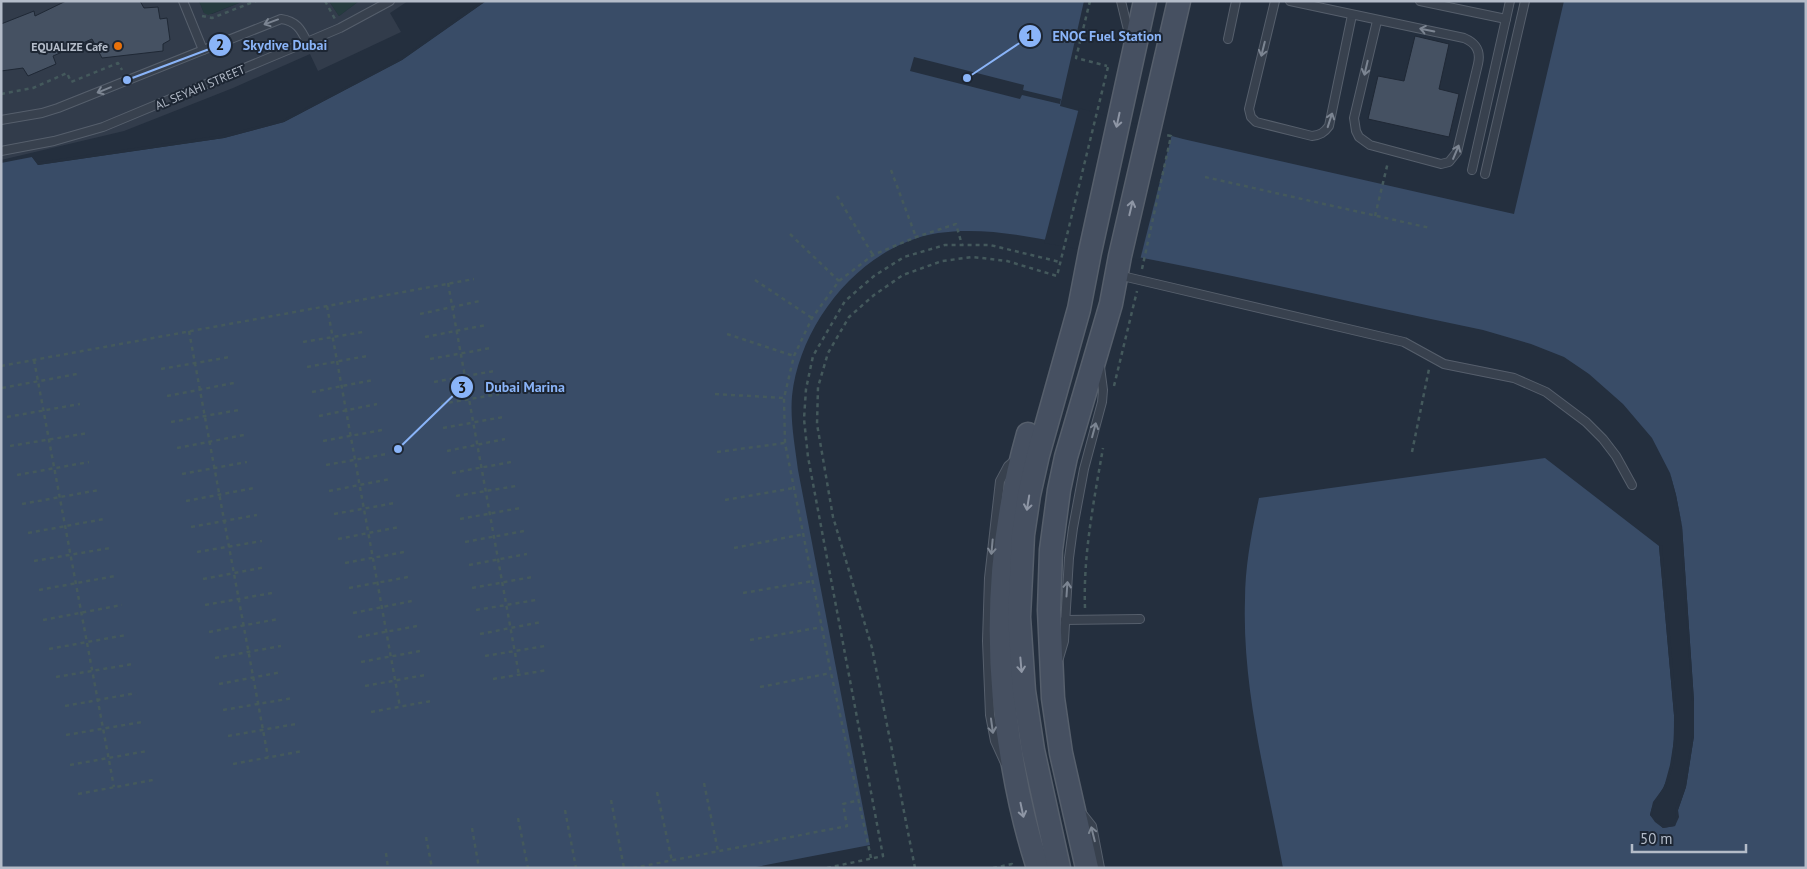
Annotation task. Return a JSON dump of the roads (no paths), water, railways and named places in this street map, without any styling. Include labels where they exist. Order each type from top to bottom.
[{"type":"street","points":[[1076,868],[1028,723],[1019,617],[1023,536],[1029,495],[1038,455],[1078,316],[1090,252],[1118,69],[1134,49],[1145,1]]},
{"type":"street","points":[[1087,868],[1056,726],[1048,610],[1055,520],[1066,457],[1111,304],[1118,265],[1161,79],[1181,4]]},
{"type":"street","points":[[1038,868],[1015,776],[1004,706],[1000,652],[1003,560],[1013,496],[1022,455],[1078,273],[1090,252]]},
{"type":"street","points":[[1059,868],[1046,775],[1036,654],[1034,612],[1040,526],[1045,492],[1061,425],[1105,281],[1109,270],[1118,265]]},
{"type":"lane","points":[[183,1],[203,50]]},
{"type":"lane","name":"AL SEYAHI STREET","points":[[1,151],[54,141],[103,127],[340,28],[390,1]]},
{"type":"lane","points":[[1121,1],[1126,28],[1134,49]]},
{"type":"lane","points":[[1228,39],[1236,1]]},
{"type":"lane","points":[[1275,1],[1249,109],[1251,117],[1256,122],[1312,136],[1325,132],[1331,120],[1352,15]]},
{"type":"lane","points":[[1290,1],[1472,41],[1480,56],[1457,152],[1453,160],[1441,164],[1370,145],[1359,137],[1354,125],[1354,118],[1377,21]]},
{"type":"lane","points":[[1420,1],[1506,19]]},
{"type":"lane","points":[[1472,170],[1510,1]]},
{"type":"lane","points":[[1485,174],[1526,1]]},
{"type":"lane","points":[[1,120],[33,115],[58,108],[281,19],[290,20],[298,25],[307,42]]},
{"type":"lane","points":[[1118,265],[1140,280],[1404,342],[1444,364],[1514,378],[1560,402],[1586,422],[1616,456],[1632,485]]},
{"type":"lane","points":[[1051,670],[1062,649],[1069,558],[1076,508],[1084,469],[1102,402],[1102,378],[1096,356]]},
{"type":"lane","points":[[1065,620],[1140,619]]},
{"type":"lane","points":[[1073,808],[1084,815],[1092,826],[1100,868]]},
{"type":"water","points":[[486,1],[1084,1],[1060,106],[1183,139],[1514,214],[1564,1],[1806,1],[1806,868],[1283,868],[1257,735],[1247,667],[1245,634],[1246,574],[1259,498],[1545,458],[1659,546],[1674,733],[1673,752],[1667,780],[1654,803],[1650,815],[1663,828],[1675,826],[1686,787],[1694,736],[1694,701],[1682,526],[1670,473],[1652,438],[1623,404],[1589,374],[1564,357],[1531,344],[1483,330],[1153,260],[1022,236],[980,231],[959,231],[938,233],[910,240],[884,253],[861,270],[840,291],[822,315],[808,341],[797,368],[792,396],[792,424],[798,470],[870,845],[751,868],[1,868],[1,163],[32,157],[38,165],[224,138],[284,122],[402,60]]},
{"type":"place","name":"EQUALIZE Cafe","points":[[118,46]]},
{"type":"place","name":"ENOC Fuel Station","points":[[967,78]]},
{"type":"place","name":"Skydive Dubai","points":[[127,80]]},
{"type":"place","name":"Dubai Marina","points":[[398,449]]}]
